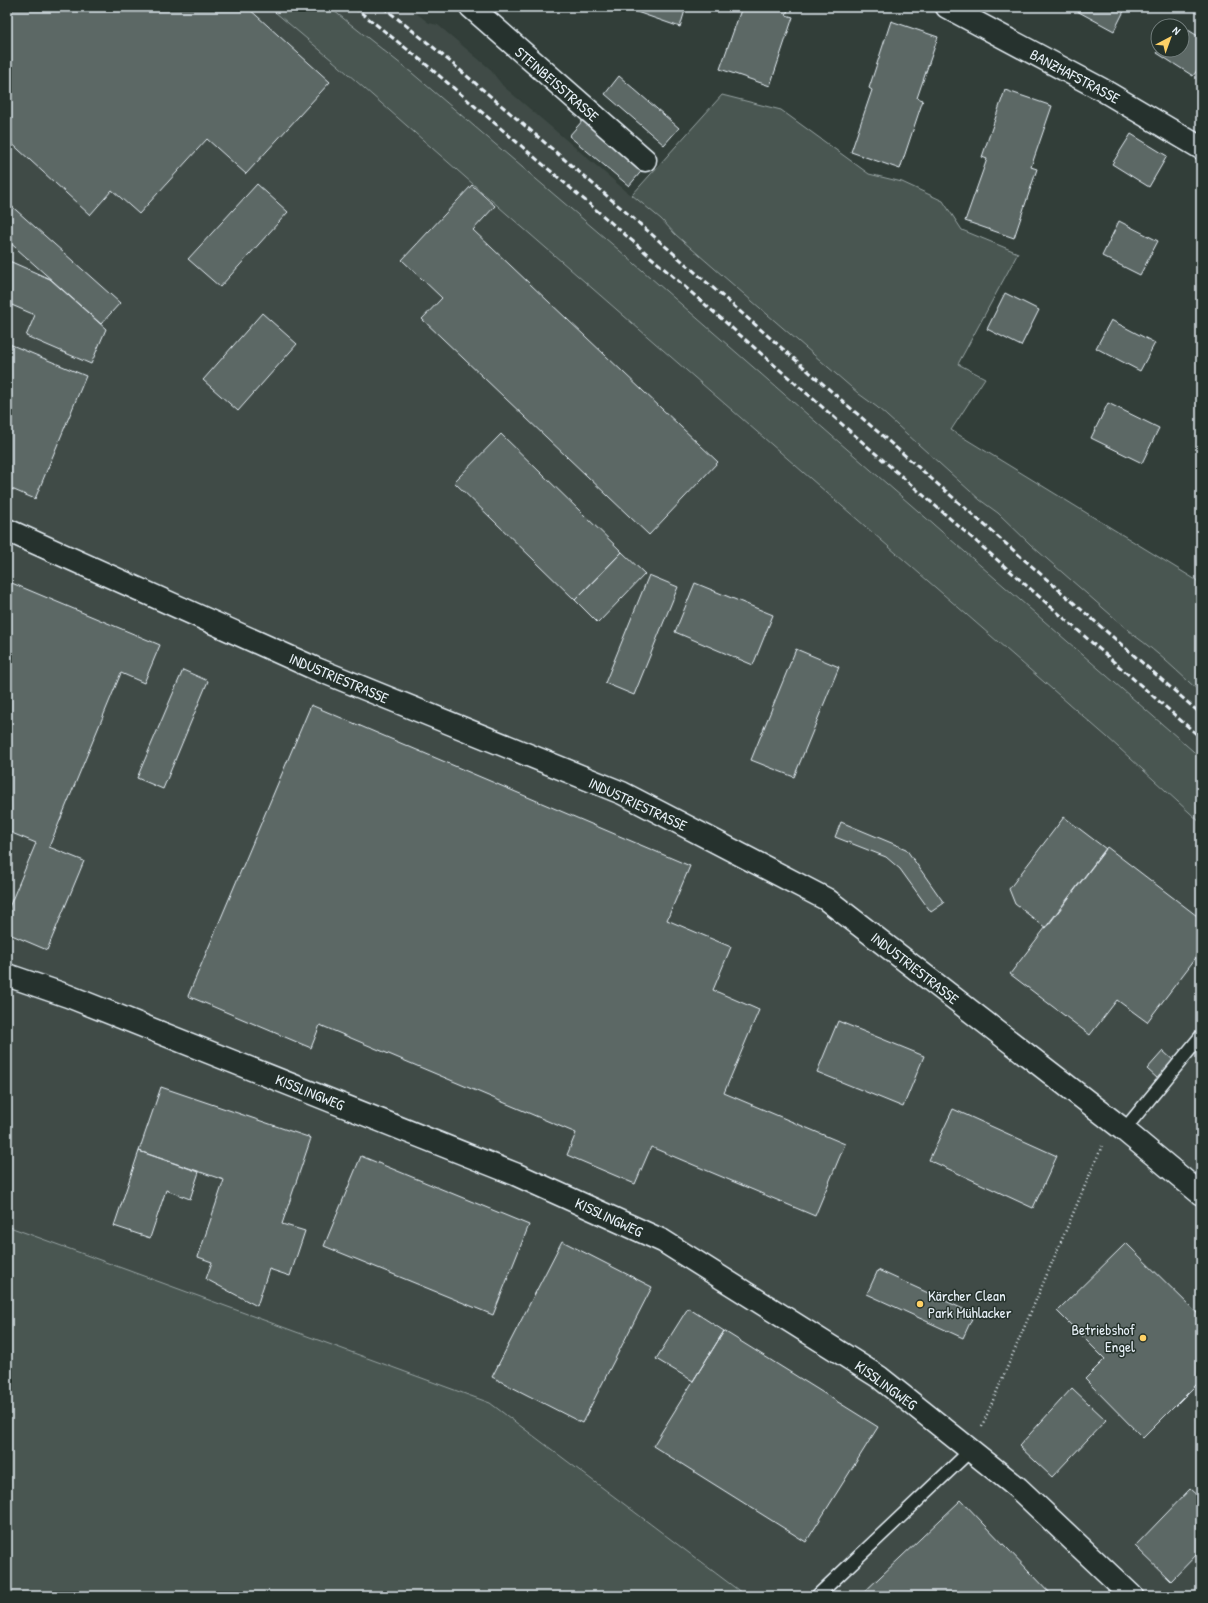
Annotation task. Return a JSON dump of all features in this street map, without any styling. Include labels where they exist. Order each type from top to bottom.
[{"type":"street","name":"STEINBEISSTRASSE","points":[[471,7],[644,160]]},
{"type":"street","name":"BANZHAFSTRASSE","points":[[947,7],[1101,88],[1201,148]]},
{"type":"street","name":"INDUSTRIESTRASSE","points":[[7,530],[314,668],[622,793],[826,899],[1120,1127],[1201,1194]]},
{"type":"street","name":"KISSLINGWEG","points":[[7,975],[68,996],[515,1174],[663,1241],[879,1378],[1018,1488],[1132,1596]]},
{"type":"lane","points":[[1120,1127],[1201,1036]]},
{"type":"lane","points":[[817,1596],[971,1450]]},
{"type":"path","points":[[971,1450],[1100,1148],[1120,1127]]},
{"type":"shaded area","points":[[7,7],[269,7],[339,66],[1107,737],[1201,823],[1201,1596],[746,1596],[490,1403],[7,1226]]},
{"type":"shaded area","points":[[269,7],[329,7],[412,73],[619,250],[1201,758],[1201,823],[1107,737],[339,66]]},
{"type":"shaded area","points":[[329,7],[408,7],[429,23],[438,25],[489,68],[503,86],[626,191],[644,204],[676,235],[859,394],[877,407],[1135,636],[1153,648],[1170,663],[1201,693],[1201,758],[619,250],[412,73]]},
{"type":"shaded area","points":[[722,95],[781,110],[869,174],[902,182],[943,201],[962,230],[1018,253],[958,364],[985,378],[951,430],[1201,583],[1201,693],[1161,656],[1135,636],[1031,545],[998,513],[980,500],[877,407],[859,394],[632,195]]},
{"type":"shaded area","points":[[7,1226],[490,1403],[746,1596],[7,1596]]},
{"type":"building","points":[[7,7],[247,7],[330,82],[246,174],[207,139],[139,214],[112,190],[90,215],[7,139]]},
{"type":"building","points":[[632,7],[686,7],[680,27],[631,10]]},
{"type":"building","points":[[742,7],[789,7],[786,15],[793,17],[770,86],[720,69]]},
{"type":"building","points":[[1069,7],[1079,7],[1077,11]]},
{"type":"building","points":[[1079,7],[1126,7],[1114,31],[1077,11]]},
{"type":"building","points":[[891,21],[938,37],[917,98],[923,100],[900,169],[851,152],[872,90],[869,88]]},
{"type":"building","points":[[1190,31],[1201,38],[1201,65],[1193,76],[1165,58],[1190,58]]},
{"type":"building","points":[[619,76],[679,128],[664,145],[605,94]]},
{"type":"building","points":[[1005,90],[1052,106],[1031,167],[1037,169],[1014,238],[965,221],[987,159],[982,157]]},
{"type":"building","points":[[584,119],[644,168],[629,186],[569,136]]},
{"type":"building","points":[[1131,134],[1167,156],[1149,187],[1112,164]]},
{"type":"building","points":[[257,184],[288,212],[220,287],[188,259]]},
{"type":"building","points":[[472,185],[495,206],[473,230],[718,462],[649,535],[422,319],[442,298],[402,260]]},
{"type":"building","points":[[7,202],[120,303],[101,324],[7,240]]},
{"type":"building","points":[[1119,221],[1158,241],[1140,275],[1102,256]]},
{"type":"building","points":[[7,260],[50,279],[106,329],[91,364],[26,336],[35,315],[7,303]]},
{"type":"building","points":[[1005,293],[1039,310],[1021,346],[987,329]]},
{"type":"building","points":[[262,313],[297,344],[238,411],[203,380]]},
{"type":"building","points":[[1111,320],[1155,343],[1140,371],[1096,348]]},
{"type":"building","points":[[7,343],[86,376],[35,499],[7,487]]},
{"type":"building","points":[[1108,403],[1159,428],[1142,463],[1091,438]]},
{"type":"building","points":[[501,434],[622,552],[575,600],[454,482]]},
{"type":"building","points":[[622,552],[645,574],[598,623],[575,600]]},
{"type":"building","points":[[649,575],[678,587],[634,695],[605,683]]},
{"type":"building","points":[[7,581],[160,645],[144,683],[121,673],[49,847],[84,861],[47,950],[7,933],[7,912],[36,843],[7,831]]},
{"type":"building","points":[[695,583],[773,615],[753,665],[675,632]]},
{"type":"building","points":[[796,649],[839,667],[794,777],[751,760]]},
{"type":"building","points":[[183,670],[208,681],[163,789],[137,778]]},
{"type":"building","points":[[311,705],[690,866],[667,920],[731,947],[713,990],[759,1010],[724,1093],[845,1144],[815,1216],[651,1147],[635,1184],[567,1155],[576,1133],[320,1025],[311,1048],[188,996]]},
{"type":"building","points":[[1064,817],[1106,849],[1046,928],[1015,904],[1009,889]]},
{"type":"building","points":[[841,822],[906,849],[944,903],[931,912],[900,869],[886,857],[835,837]]},
{"type":"building","points":[[1107,847],[1201,919],[1201,951],[1147,1022],[1117,1000],[1090,1035],[1010,974]]},
{"type":"building","points":[[838,1021],[924,1056],[903,1107],[817,1072]]},
{"type":"building","points":[[1163,1051],[1174,1061],[1158,1079],[1147,1069]]},
{"type":"building","points":[[161,1087],[311,1138],[282,1224],[305,1231],[290,1276],[269,1269],[257,1306],[206,1279],[212,1262],[198,1257],[224,1180],[139,1151]]},
{"type":"building","points":[[953,1109],[1057,1156],[1033,1208],[929,1160]]},
{"type":"building","points":[[139,1151],[199,1172],[190,1199],[166,1190],[150,1238],[114,1226]]},
{"type":"building","points":[[361,1156],[529,1225],[493,1315],[324,1246]]},
{"type":"building","points":[[562,1241],[652,1287],[582,1423],[492,1377]]},
{"type":"building","name":"Betriebshof Engel","points":[[1126,1243],[1201,1317],[1201,1380],[1143,1438],[1085,1379],[1105,1359],[1057,1311]]},
{"type":"building","name":"Kärcher Clean Park Mühlacker","points":[[878,1270],[974,1314],[963,1338],[867,1294]]},
{"type":"building","points":[[688,1308],[724,1331],[693,1381],[656,1359]]},
{"type":"building","points":[[724,1331],[878,1427],[806,1542],[653,1446]]},
{"type":"building","points":[[1072,1388],[1106,1420],[1052,1477],[1019,1446]]},
{"type":"building","points":[[1190,1489],[1201,1499],[1201,1550],[1171,1581],[1135,1546]]},
{"type":"building","points":[[961,1500],[1053,1596],[860,1596]]},
{"type":"railway","points":[[354,7],[422,61],[629,238],[1201,738]]},
{"type":"railway","points":[[383,7],[433,47],[641,225],[1201,714]]},
{"type":"place","name":"Kärcher Clean Park Mühlacker","points":[[920,1304]]},
{"type":"place","name":"Betriebshof Engel","points":[[1143,1338]]}]
